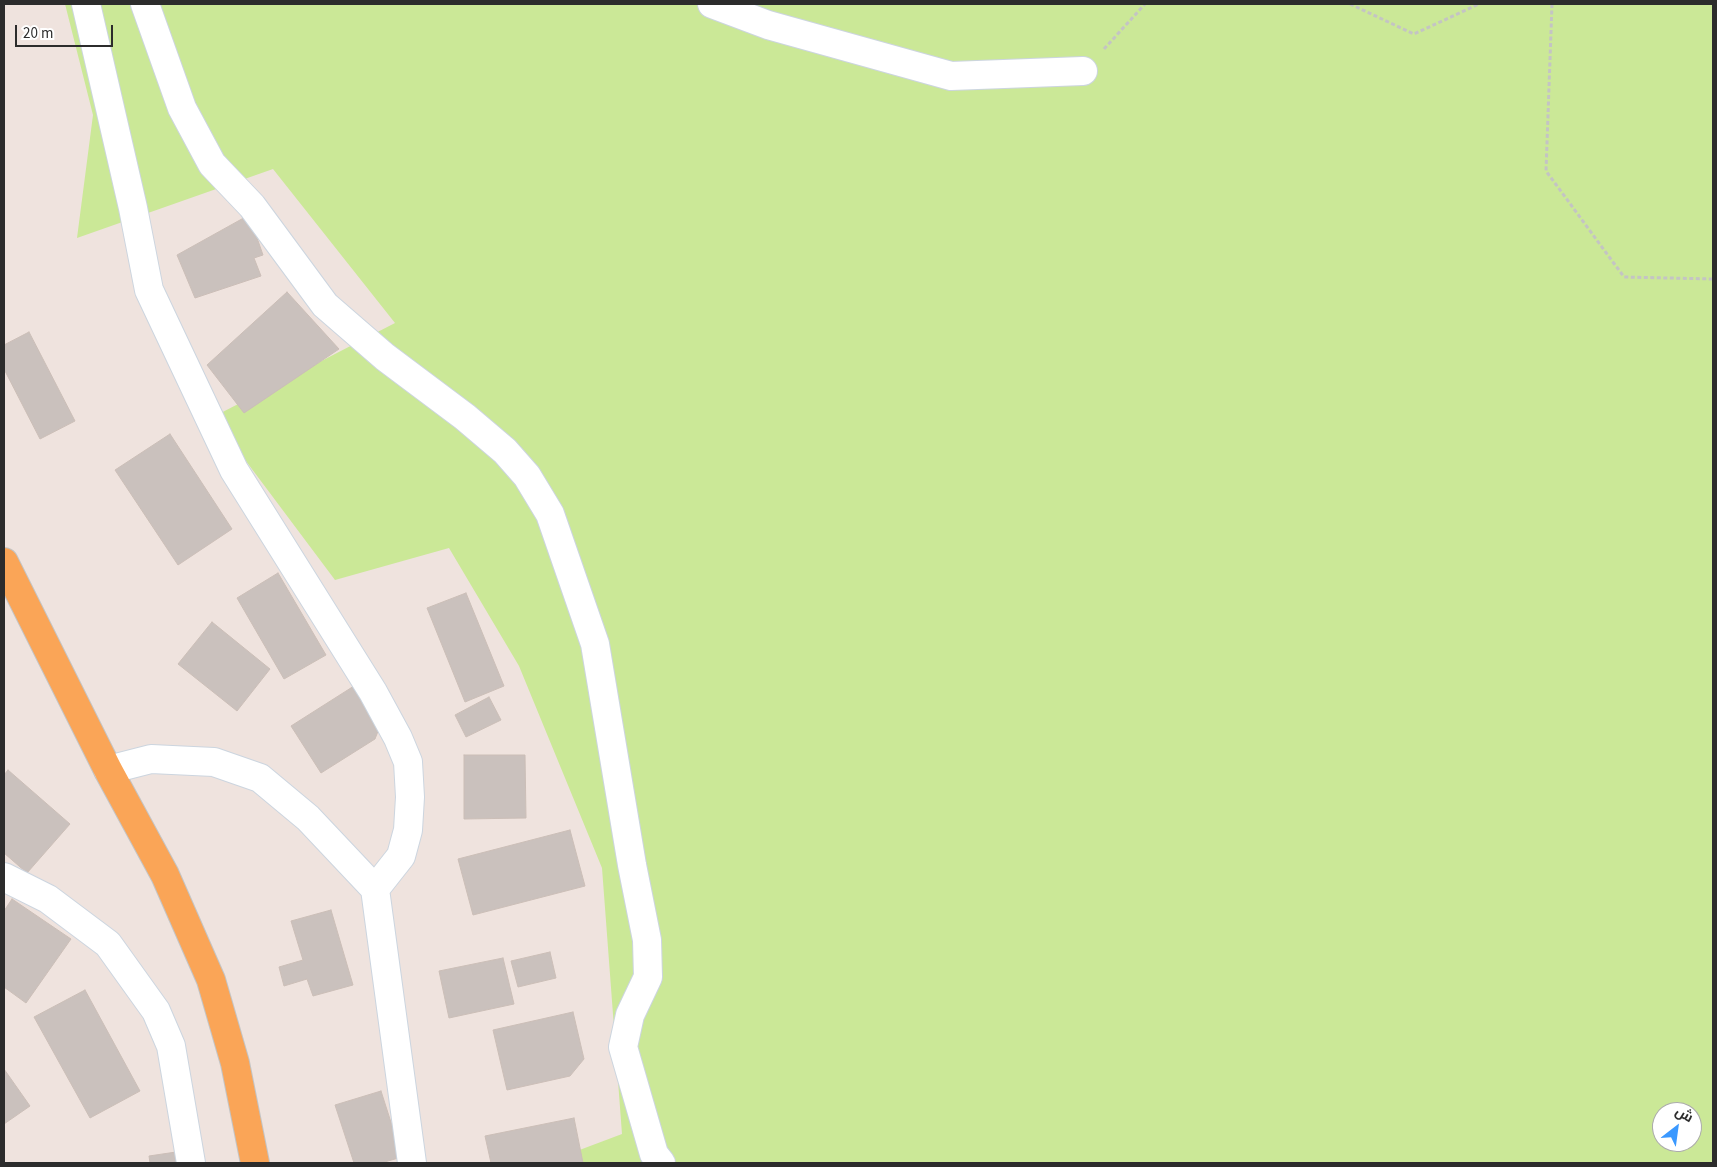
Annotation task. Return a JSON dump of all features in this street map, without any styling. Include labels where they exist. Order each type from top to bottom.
[{"type":"main road","points":[[4,562],[108,770],[165,875],[211,980],[235,1063],[255,1163]]},
{"type":"street","points":[[86,4],[133,208],[149,290],[234,470],[373,692],[398,738],[408,762],[410,797],[408,830],[401,856],[376,889]]},
{"type":"street","points":[[145,4],[182,108],[212,164],[252,206],[325,305],[385,357],[465,417],[505,451],[527,476],[550,514],[595,644],[632,865],[647,940],[648,977],[630,1015],[623,1047],[654,1154],[661,1163]]},
{"type":"street","points":[[712,4],[768,25],[951,76],[1083,71]]},
{"type":"street","points":[[108,770],[150,759],[214,762],[260,778],[308,818],[376,889],[412,1163]]},
{"type":"street","points":[[4,877],[48,899],[108,944],[156,1011],[171,1046],[191,1163]]},
{"type":"path","points":[[1083,71],[1145,4]]},
{"type":"path","points":[[1350,4],[1414,34],[1479,4]]},
{"type":"path","points":[[1552,4],[1546,171],[1624,277],[1713,279]]},
{"type":"green space","points":[[65,4],[1713,4],[1713,1163],[545,1163],[622,1134],[602,868],[519,666],[449,548],[335,580],[213,417],[395,323],[273,169],[77,238],[93,115]]},
{"type":"building","points":[[249,215],[263,255],[254,258],[261,276],[195,298],[177,255]]},
{"type":"building","points":[[287,292],[339,349],[244,413],[207,365]]},
{"type":"building","points":[[29,332],[75,421],[40,439],[4,369],[4,345]]},
{"type":"building","points":[[170,434],[232,529],[178,565],[115,470]]},
{"type":"building","points":[[278,573],[326,655],[284,679],[237,598]]},
{"type":"building","points":[[466,593],[504,686],[465,702],[427,608]]},
{"type":"building","points":[[212,622],[270,669],[237,711],[178,664]]},
{"type":"building","points":[[354,686],[380,726],[375,739],[321,773],[291,726]]},
{"type":"building","points":[[489,697],[501,720],[466,737],[455,715]]},
{"type":"building","points":[[464,755],[525,755],[526,818],[464,819]]},
{"type":"building","points":[[8,770],[70,824],[27,873],[4,853],[4,775]]},
{"type":"building","points":[[570,830],[585,886],[473,915],[458,859]]},
{"type":"building","points":[[12,899],[71,939],[26,1003],[4,987],[4,911]]},
{"type":"building","points":[[331,910],[353,985],[313,996],[307,979],[284,986],[279,967],[303,960],[291,921]]},
{"type":"building","points":[[550,952],[556,978],[518,987],[511,961]]},
{"type":"building","points":[[503,958],[514,1004],[449,1018],[439,971]]},
{"type":"building","points":[[85,990],[140,1091],[90,1118],[34,1017]]},
{"type":"building","points":[[573,1012],[584,1059],[570,1076],[507,1090],[493,1030]]},
{"type":"building","points":[[4,1069],[30,1106],[4,1124]]},
{"type":"building","points":[[381,1091],[402,1157],[381,1163],[354,1163],[335,1105]]},
{"type":"building","points":[[574,1118],[583,1163],[491,1163],[485,1136]]},
{"type":"building","points":[[176,1152],[178,1163],[150,1163],[149,1156]]}]
